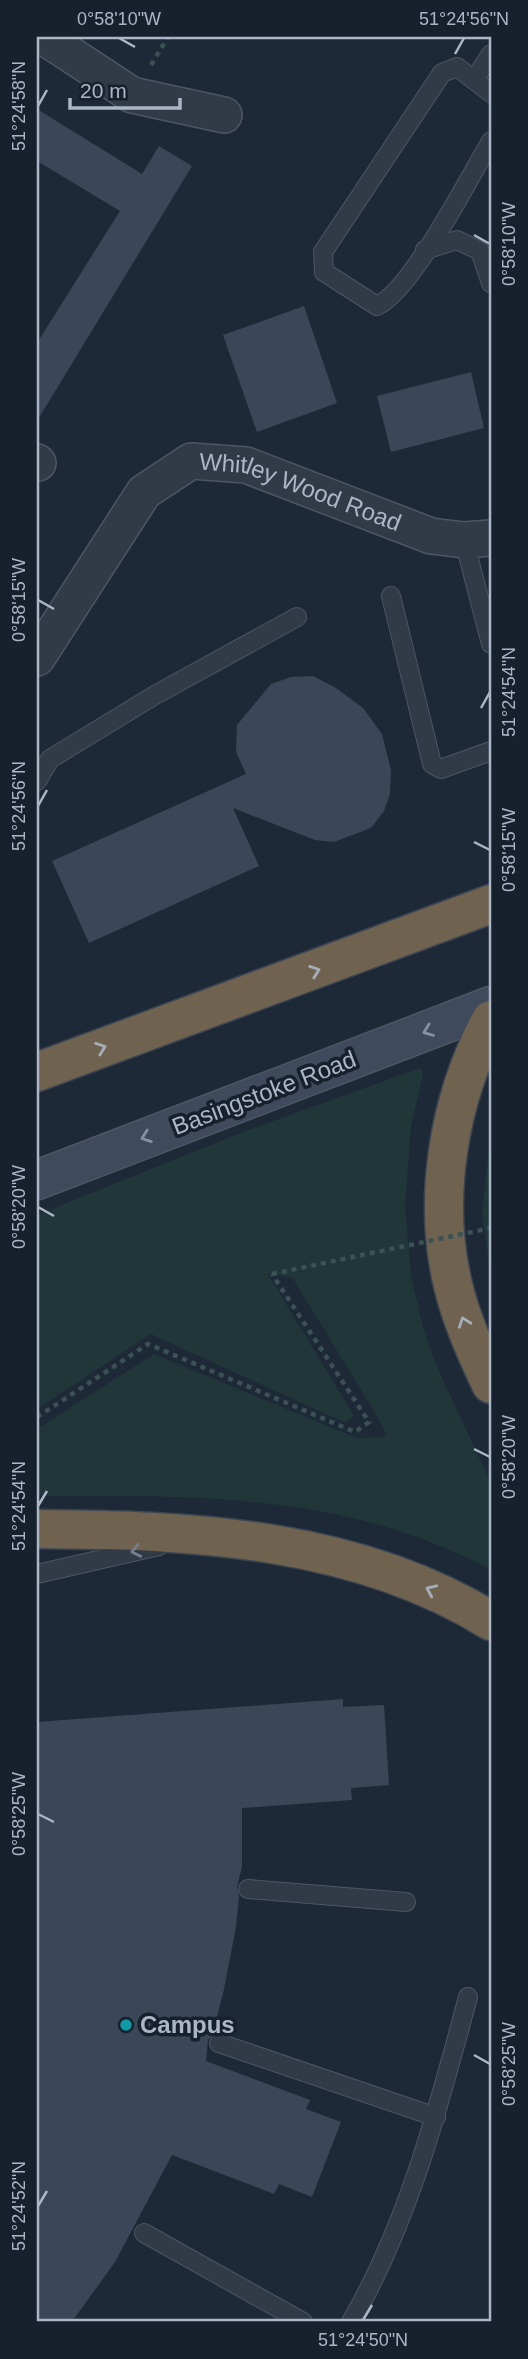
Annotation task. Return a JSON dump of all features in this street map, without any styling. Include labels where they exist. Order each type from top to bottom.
[{"type":"highway","points":[[37,1072],[491,904]]},
{"type":"highway","points":[[491,1020],[469,1069],[453,1125],[444,1213],[452,1283],[464,1321],[491,1384]]},
{"type":"highway","points":[[37,1529],[203,1537],[300,1548],[368,1565],[430,1589],[491,1621]]},
{"type":"main road","name":"Basingstoke Road","points":[[37,1180],[78,1162],[491,1006]]},
{"type":"street","points":[[44,37],[132,95],[224,115]]},
{"type":"street","name":"Whitley Wood Road","points":[[37,658],[144,492],[191,461],[246,465],[431,536],[477,539]]},
{"type":"lane","points":[[474,80],[491,54]]},
{"type":"lane","points":[[491,93],[457,67],[442,73],[323,252],[324,272],[377,306],[389,301],[425,250],[491,141]]},
{"type":"lane","points":[[425,250],[457,240],[480,251],[491,283]]},
{"type":"lane","points":[[477,539],[491,644]]},
{"type":"lane","points":[[391,596],[432,764],[440,769],[491,751]]},
{"type":"lane","points":[[37,781],[50,759],[155,695],[297,617]]},
{"type":"lane","points":[[37,1166],[78,1162]]},
{"type":"lane","points":[[37,1574],[203,1537]]},
{"type":"lane","points":[[248,1889],[406,1902]]},
{"type":"lane","points":[[351,2322],[405,2211],[436,2117],[468,1997]]},
{"type":"lane","points":[[219,2043],[436,2117]]},
{"type":"lane","points":[[144,2233],[303,2322]]},
{"type":"path","points":[[37,1418],[148,1344],[355,1432],[369,1422],[272,1274],[491,1228]]},
{"type":"green space","points":[[420,1068],[423,1073],[411,1127],[405,1206],[411,1275],[423,1327],[437,1367],[491,1483],[491,1570],[437,1545],[382,1526],[326,1512],[212,1499],[37,1496],[37,1429],[154,1354],[357,1438],[385,1437],[375,1413],[292,1277],[268,1274],[354,1416],[345,1423],[151,1334],[37,1409],[37,1215],[243,1132]]},
{"type":"green space","points":[[491,1131],[491,1280],[482,1211]]},
{"type":"building","points":[[37,109],[142,174],[159,146],[192,166],[37,421],[37,343],[120,211],[37,161]]},
{"type":"building","points":[[304,306],[337,403],[257,432],[223,335]]},
{"type":"building","points":[[471,372],[484,428],[391,452],[377,396]]},
{"type":"building","points":[[313,676],[336,688],[363,708],[382,734],[391,770],[390,794],[384,811],[371,828],[334,842],[315,840],[233,808],[259,866],[89,943],[52,861],[246,774],[236,752],[237,725],[271,684],[291,677]]},
{"type":"building","name":"Campus","points":[[343,1699],[343,1707],[384,1705],[389,1785],[351,1788],[352,1800],[242,1808],[242,1867],[237,1887],[239,1896],[236,1927],[213,2034],[208,2040],[206,2061],[310,2100],[306,2109],[341,2122],[312,2197],[279,2184],[274,2194],[172,2155],[115,2262],[76,2316],[71,2322],[37,2322],[37,1722]]},
{"type":"place","name":"Campus","points":[[126,2025]]}]
